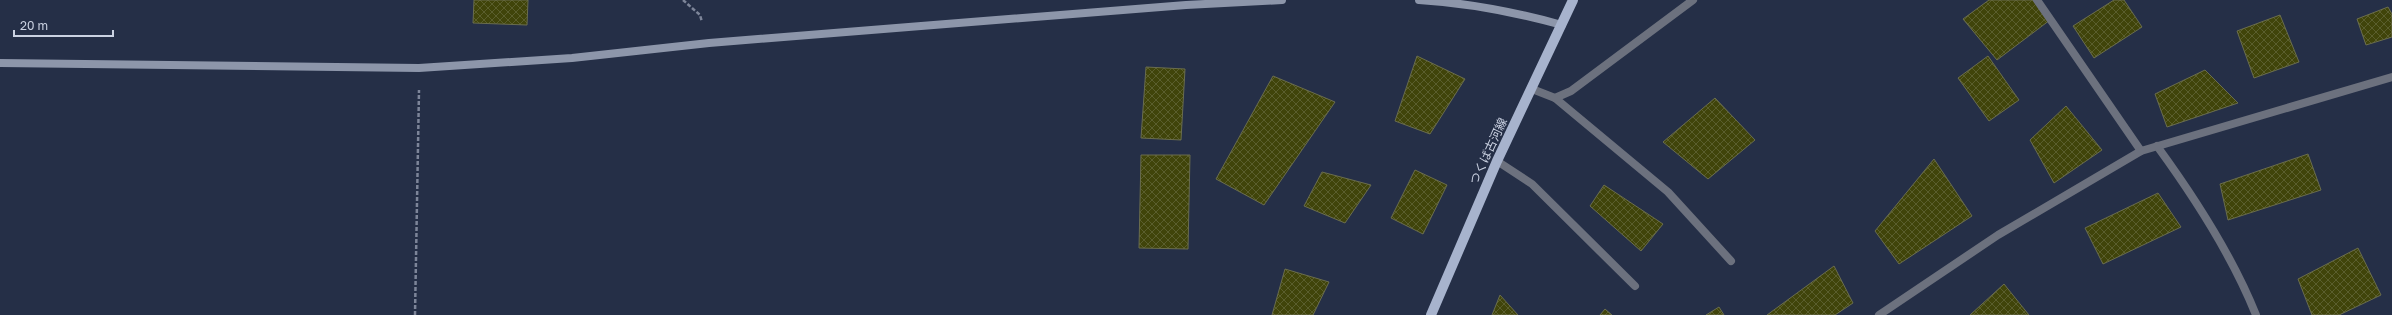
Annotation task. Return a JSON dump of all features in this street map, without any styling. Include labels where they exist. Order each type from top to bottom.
[{"type":"main road","name":"つくば古河線","points":[[1431,315],[1497,161],[1573,0]]},
{"type":"street","points":[[0,63],[419,68],[572,58],[709,43],[1178,5],[1282,0]]},
{"type":"street","points":[[1419,0],[1454,2],[1518,13],[1562,25]]},
{"type":"street","points":[[1555,98],[1571,91],[1693,0]]},
{"type":"street","points":[[2037,0],[2141,151]]},
{"type":"street","points":[[1879,315],[1998,235],[2141,151],[2392,77]]},
{"type":"street","points":[[1532,89],[1555,98],[1668,192],[1732,260]]},
{"type":"street","points":[[2157,146],[2177,174],[2212,229],[2246,292],[2256,315]]},
{"type":"street","points":[[1497,161],[1532,184],[1635,286]]},
{"type":"path","points":[[683,0],[700,15],[709,43]]},
{"type":"path","points":[[415,315],[419,68]]},
{"type":"building","points":[[474,0],[528,0],[527,25],[473,23]]},
{"type":"building","points":[[1989,0],[2035,0],[2050,20],[1997,60],[1963,19]]},
{"type":"building","points":[[2114,0],[2124,0],[2142,27],[2094,58],[2073,26]]},
{"type":"building","points":[[2388,7],[2392,14],[2392,37],[2366,45],[2357,19]]},
{"type":"building","points":[[2280,15],[2299,62],[2254,78],[2237,31]]},
{"type":"building","points":[[1417,56],[1465,79],[1430,134],[1395,121]]},
{"type":"building","points":[[1988,56],[2019,100],[1989,121],[1958,78]]},
{"type":"building","points":[[1146,67],[1185,69],[1181,140],[1141,138]]},
{"type":"building","points":[[2205,70],[2238,103],[2167,127],[2155,94]]},
{"type":"building","points":[[1273,76],[1335,102],[1264,205],[1216,179]]},
{"type":"building","points":[[1715,98],[1755,140],[1708,179],[1663,142]]},
{"type":"building","points":[[2066,106],[2102,150],[2054,183],[2030,140]]},
{"type":"building","points":[[2308,154],[2321,190],[2228,220],[2220,184]]},
{"type":"building","points":[[1141,155],[1190,155],[1188,249],[1139,248]]},
{"type":"building","points":[[1934,159],[1972,216],[1899,264],[1875,231]]},
{"type":"building","points":[[1415,170],[1447,185],[1423,234],[1391,218]]},
{"type":"building","points":[[1322,172],[1371,185],[1345,223],[1304,206]]},
{"type":"building","points":[[1604,185],[1663,224],[1641,251],[1590,206]]},
{"type":"building","points":[[2158,193],[2181,227],[2103,264],[2085,228]]},
{"type":"building","points":[[2358,248],[2381,295],[2339,315],[2312,315],[2298,279]]},
{"type":"building","points":[[1834,266],[1853,303],[1835,315],[1767,315]]},
{"type":"building","points":[[1285,269],[1329,282],[1313,315],[1272,315]]},
{"type":"building","points":[[2004,284],[2029,315],[1970,315]]},
{"type":"building","points":[[1500,295],[1518,315],[1492,315]]},
{"type":"building","points":[[1719,307],[1724,315],[1706,315]]},
{"type":"building","points":[[1605,309],[1612,315],[1600,315]]}]
